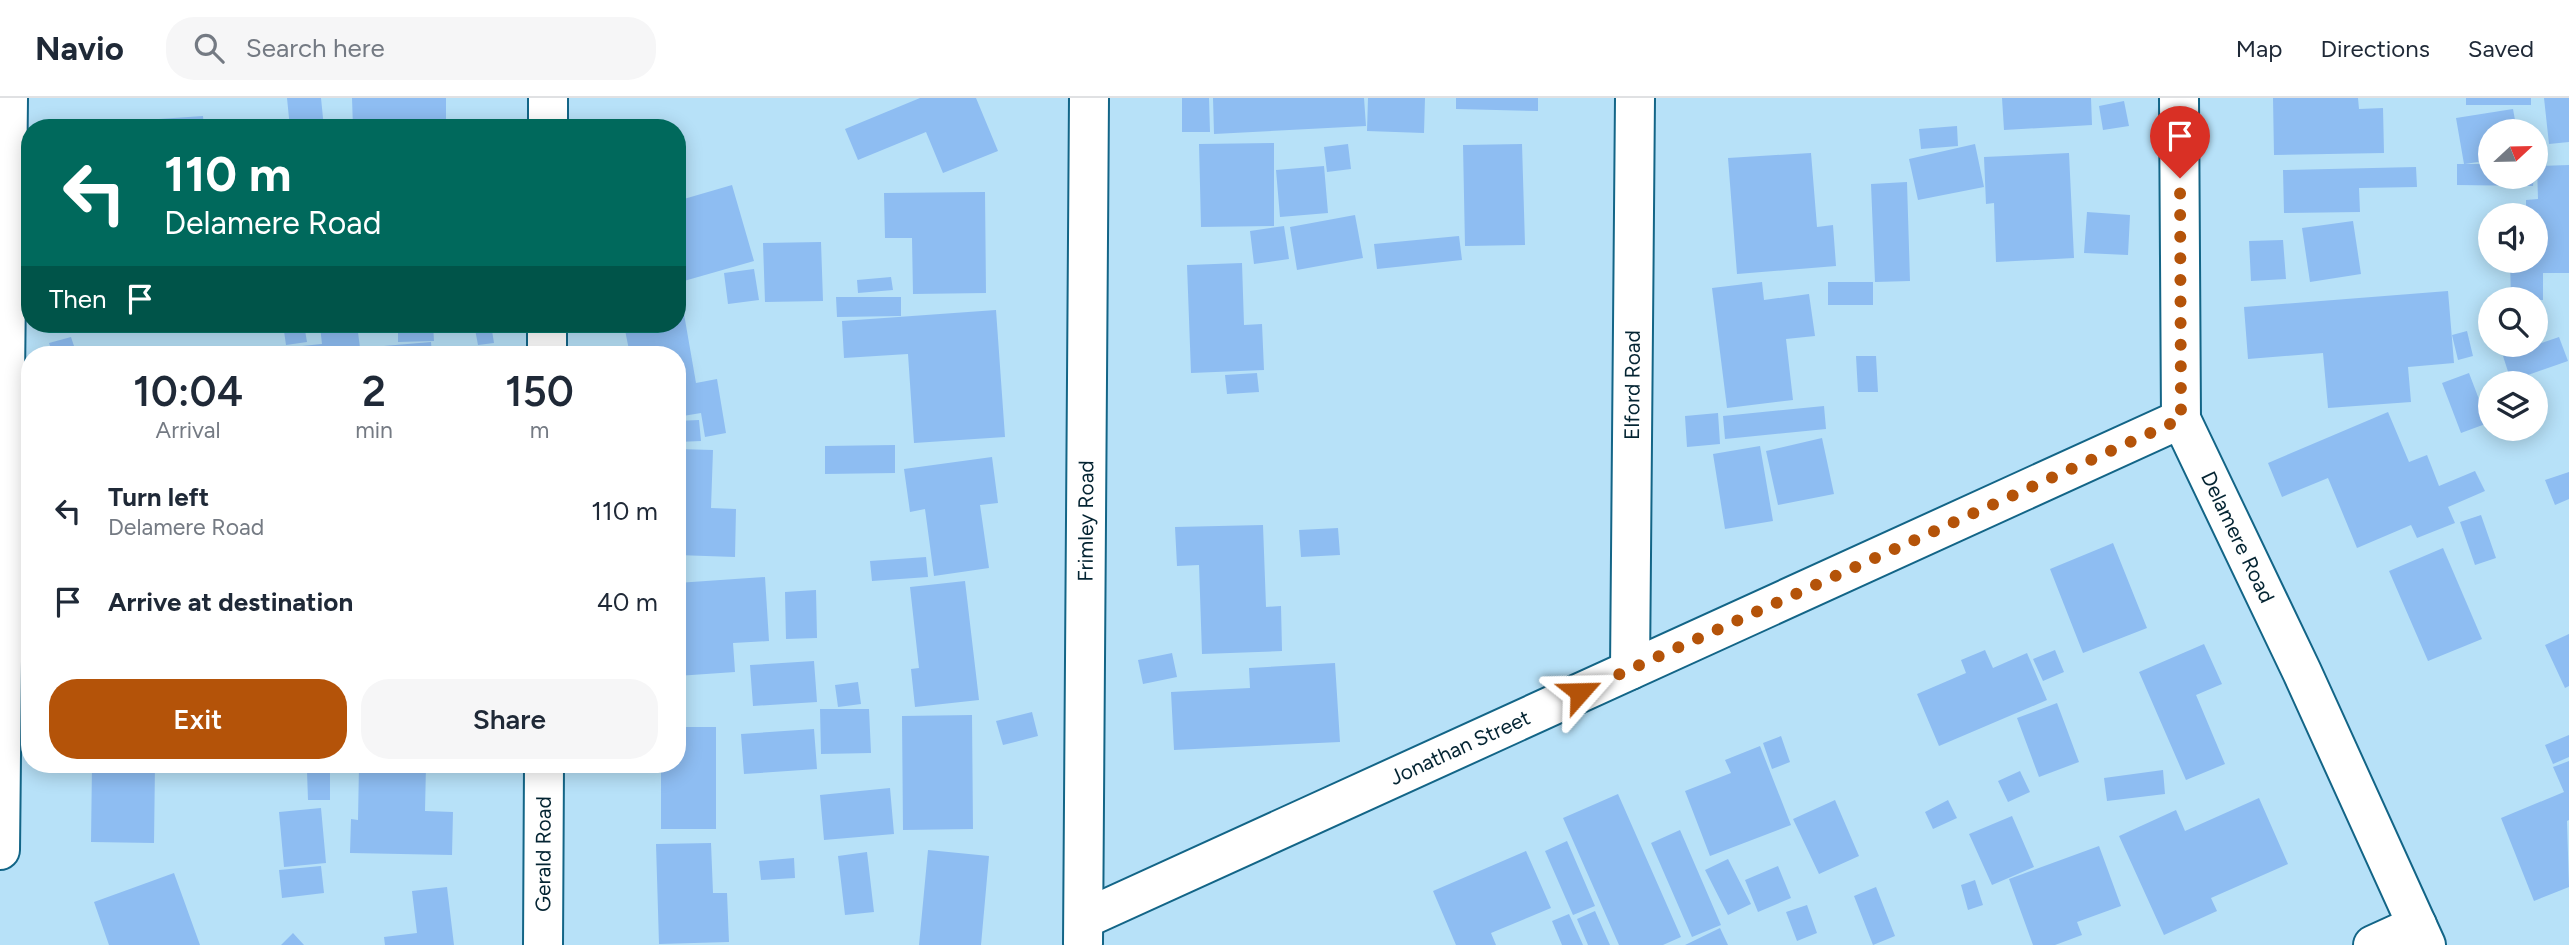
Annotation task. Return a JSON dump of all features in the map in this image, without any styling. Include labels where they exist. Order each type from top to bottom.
[{"type":"street","points":[[0,850],[8,98]]},
{"type":"street","points":[[548,98],[548,119]]},
{"type":"street","name":"Frimley Road","points":[[1083,932],[1089,98]]},
{"type":"street","name":"Elford Road","points":[[1630,670],[1635,98]]},
{"type":"street","name":"Delamere Road","points":[[2179,98],[2181,419],[2302,672],[2421,935]]},
{"type":"street","name":"Jonathan Street","points":[[1083,932],[1630,670],[2181,419]]},
{"type":"street","name":"Gerald Road","points":[[543,945],[544,773]]},
{"type":"street","points":[[2373,945],[2421,935]]},
{"type":"building","points":[[287,98],[321,98],[323,119],[289,119]]},
{"type":"building","points":[[352,98],[446,98],[446,119],[353,119]]},
{"type":"building","points":[[920,98],[976,98],[998,151],[943,173],[926,132],[858,160],[845,129]]},
{"type":"building","points":[[1182,98],[1209,98],[1210,132],[1182,132]]},
{"type":"building","points":[[1213,98],[1364,98],[1366,126],[1214,134]]},
{"type":"building","points":[[1368,98],[1425,98],[1424,133],[1367,131]]},
{"type":"building","points":[[1456,98],[1538,98],[1538,111],[1456,109]]},
{"type":"building","points":[[2002,98],[2091,98],[2092,125],[2004,130]]},
{"type":"building","points":[[2273,98],[2358,98],[2359,109],[2383,108],[2384,153],[2274,155]]},
{"type":"building","points":[[2466,98],[2531,98],[2531,105],[2466,105]]},
{"type":"building","points":[[2544,98],[2569,98],[2569,142],[2549,144]]},
{"type":"building","points":[[2124,101],[2129,126],[2103,130],[2099,106]]},
{"type":"building","points":[[2513,109],[2515,119],[2478,119],[2478,162],[2465,164],[2478,164],[2478,185],[2457,185],[2457,164],[2464,164],[2456,118]]},
{"type":"building","points":[[203,116],[203,119],[159,119]]},
{"type":"building","points":[[1957,126],[1958,146],[1921,149],[1919,129]]},
{"type":"building","points":[[1274,143],[1274,226],[1201,227],[1199,144]]},
{"type":"building","points":[[1348,144],[1351,169],[1327,172],[1324,147]]},
{"type":"building","points":[[1522,144],[1525,245],[1465,246],[1463,145]]},
{"type":"building","points":[[1975,144],[1984,187],[1918,200],[1909,159]]},
{"type":"building","points":[[1811,153],[1817,227],[1833,225],[1836,266],[1737,274],[1728,158]]},
{"type":"building","points":[[2069,153],[2074,258],[1996,262],[1994,203],[1986,204],[1984,157]]},
{"type":"building","points":[[2569,165],[2569,273],[2548,273],[2548,203],[2526,203],[2526,200],[2538,199],[2538,189],[2548,189],[2548,166]]},
{"type":"building","points":[[1324,166],[1328,213],[1280,217],[1276,170]]},
{"type":"building","points":[[2416,167],[2417,187],[2359,188],[2360,212],[2284,213],[2283,170]]},
{"type":"building","points":[[1907,182],[1910,281],[1875,282],[1871,184]]},
{"type":"building","points":[[732,185],[754,261],[686,280],[686,198]]},
{"type":"building","points":[[985,192],[986,293],[913,294],[912,238],[885,238],[884,193]]},
{"type":"building","points":[[2087,212],[2130,215],[2128,255],[2084,253]]},
{"type":"building","points":[[1355,215],[1363,258],[1297,270],[1290,227]]},
{"type":"building","points":[[2353,221],[2361,274],[2310,282],[2302,228]]},
{"type":"building","points":[[1284,226],[1289,259],[1254,264],[1250,231]]},
{"type":"building","points":[[1459,236],[1462,260],[1377,269],[1374,244]]},
{"type":"building","points":[[2283,240],[2286,279],[2251,281],[2249,241]]},
{"type":"building","points":[[821,242],[823,301],[765,302],[763,243]]},
{"type":"building","points":[[1242,263],[1244,325],[1262,324],[1264,370],[1191,373],[1187,265]]},
{"type":"building","points":[[754,269],[759,300],[728,304],[724,273]]},
{"type":"building","points":[[2510,273],[2543,273],[2543,287],[2511,287]]},
{"type":"building","points":[[891,277],[893,290],[858,293],[857,280]]},
{"type":"building","points":[[1762,282],[1764,300],[1809,294],[1815,336],[1786,339],[1793,400],[1727,408],[1712,288]]},
{"type":"building","points":[[1828,282],[1873,282],[1873,305],[1828,305]]},
{"type":"building","points":[[2448,291],[2454,363],[2408,367],[2411,402],[2328,408],[2323,353],[2248,359],[2244,307]]},
{"type":"building","points":[[836,297],[901,297],[901,316],[837,317]]},
{"type":"building","points":[[996,310],[1005,437],[914,443],[908,354],[844,358],[842,321]]},
{"type":"building","points":[[686,326],[696,383],[717,379],[726,433],[705,437],[701,413],[686,416],[686,346],[628,346],[626,333],[686,333]]},
{"type":"building","points":[[2467,331],[2473,356],[2458,360],[2452,335]]},
{"type":"building","points":[[284,333],[306,333],[307,342],[286,345]]},
{"type":"building","points":[[321,333],[358,333],[360,346],[302,346],[322,344]]},
{"type":"building","points":[[398,333],[434,333],[434,341],[398,342]]},
{"type":"building","points":[[476,333],[492,333],[494,343],[478,345]]},
{"type":"building","points":[[71,337],[74,346],[50,346],[49,343]]},
{"type":"building","points":[[2559,337],[2568,361],[2540,371],[2508,371],[2503,357],[2548,357],[2548,341]]},
{"type":"building","points":[[431,342],[431,346],[384,346]]},
{"type":"building","points":[[1856,356],[1876,356],[1878,392],[1858,392]]},
{"type":"building","points":[[1257,373],[1259,392],[1227,394],[1225,375]]},
{"type":"building","points":[[2469,373],[2478,397],[2478,427],[2461,433],[2442,383]]},
{"type":"building","points":[[1824,406],[1826,429],[1725,439],[1723,416]]},
{"type":"building","points":[[2388,412],[2409,462],[2427,455],[2439,486],[2475,471],[2485,491],[2448,507],[2455,523],[2417,538],[2411,525],[2357,548],[2328,478],[2282,497],[2268,463]]},
{"type":"building","points":[[1718,413],[1720,444],[1687,447],[1685,416]]},
{"type":"building","points":[[699,420],[701,441],[686,442],[686,421]]},
{"type":"building","points":[[1822,438],[1834,494],[1778,505],[1766,451]]},
{"type":"building","points":[[895,445],[895,473],[825,474],[825,446]]},
{"type":"building","points":[[1760,446],[1773,521],[1725,529],[1713,454]]},
{"type":"building","points":[[686,449],[713,450],[711,508],[736,509],[735,557],[686,555]]},
{"type":"building","points":[[992,457],[998,503],[980,505],[989,568],[934,576],[925,509],[910,512],[904,469]]},
{"type":"building","points":[[2569,472],[2569,499],[2555,505],[2545,480]]},
{"type":"building","points":[[2481,515],[2496,558],[2475,565],[2460,522]]},
{"type":"building","points":[[1263,525],[1266,607],[1281,606],[1282,651],[1202,654],[1199,565],[1177,566],[1175,527]]},
{"type":"building","points":[[1338,528],[1340,555],[1301,557],[1299,530]]},
{"type":"building","points":[[2113,543],[2147,628],[2083,653],[2050,569]]},
{"type":"building","points":[[2443,548],[2482,639],[2428,661],[2389,571]]},
{"type":"building","points":[[926,557],[928,577],[872,581],[870,561]]},
{"type":"building","points":[[765,577],[769,641],[733,643],[735,672],[686,675],[686,582]]},
{"type":"building","points":[[965,581],[979,700],[915,707],[911,669],[919,668],[910,587]]},
{"type":"building","points":[[816,590],[817,638],[786,639],[785,592]]},
{"type":"building","points":[[2569,634],[2569,686],[2565,688],[2545,645]]},
{"type":"building","points":[[2204,644],[2222,684],[2196,695],[2225,764],[2186,780],[2139,672]]},
{"type":"building","points":[[1985,650],[1993,668],[2027,653],[2047,700],[1939,746],[1917,694],[1966,673],[1961,660]]},
{"type":"building","points":[[2055,650],[2064,672],[2043,681],[2033,659]]},
{"type":"building","points":[[1172,653],[1177,677],[1143,684],[1138,660]]},
{"type":"building","points":[[814,661],[817,702],[753,706],[750,665]]},
{"type":"building","points":[[1335,663],[1340,742],[1174,750],[1171,692],[1250,688],[1249,668]]},
{"type":"building","points":[[858,682],[861,704],[838,707],[835,685]]},
{"type":"building","points":[[2057,703],[2079,762],[2039,777],[2017,718]]},
{"type":"building","points":[[820,709],[869,709],[871,753],[821,754]]},
{"type":"building","points":[[1032,712],[1038,736],[1003,745],[996,721]]},
{"type":"building","points":[[972,715],[973,829],[903,830],[902,716]]},
{"type":"building","points":[[686,727],[716,727],[716,829],[661,829],[661,773],[686,773]]},
{"type":"building","points":[[814,729],[817,769],[744,774],[741,734]]},
{"type":"building","points":[[2569,735],[2569,757],[2553,764],[2545,745]]},
{"type":"building","points":[[1781,736],[1790,762],[1772,769],[1763,743]]},
{"type":"building","points":[[1760,746],[1791,825],[1710,856],[1685,791],[1731,773],[1725,760]]},
{"type":"building","points":[[2569,761],[2569,887],[2534,901],[2501,818],[2564,792],[2553,767]]},
{"type":"building","points":[[2163,770],[2165,794],[2107,801],[2104,778]]},
{"type":"building","points":[[2020,771],[2030,792],[2008,802],[1998,781]]},
{"type":"building","points":[[92,773],[155,773],[154,843],[91,842]]},
{"type":"building","points":[[307,773],[330,773],[330,800],[308,800]]},
{"type":"building","points":[[359,773],[426,773],[425,811],[453,812],[452,855],[350,853],[351,819],[358,820]]},
{"type":"building","points":[[890,788],[894,834],[824,840],[820,795]]},
{"type":"building","points":[[1618,794],[1681,937],[1663,945],[1619,945],[1563,818]]},
{"type":"building","points":[[2259,798],[2288,864],[2211,898],[2217,911],[2164,935],[2119,836],[2176,810],[2185,831]]},
{"type":"building","points":[[1835,800],[1859,856],[1819,874],[1793,819]]},
{"type":"building","points":[[1948,800],[1957,818],[1933,829],[1925,812]]},
{"type":"building","points":[[321,808],[326,863],[284,867],[279,812]]},
{"type":"building","points":[[2012,816],[2034,867],[1992,885],[1969,834]]},
{"type":"building","points":[[1680,830],[1721,925],[1692,937],[1651,843]]},
{"type":"building","points":[[1567,841],[1595,906],[1573,915],[1545,851]]},
{"type":"building","points":[[711,843],[713,893],[727,893],[729,942],[659,944],[656,844]]},
{"type":"building","points":[[2099,846],[2121,906],[2077,922],[2082,935],[2055,945],[2033,945],[2009,879]]},
{"type":"building","points":[[928,850],[989,856],[981,945],[919,945]]},
{"type":"building","points":[[1526,851],[1551,908],[1491,933],[1496,945],[1456,945],[1433,891]]},
{"type":"building","points":[[867,852],[874,912],[845,915],[838,856]]},
{"type":"building","points":[[794,858],[795,878],[761,880],[759,861]]},
{"type":"building","points":[[1728,859],[1751,904],[1728,915],[1705,870]]},
{"type":"building","points":[[321,866],[324,893],[282,898],[279,870]]},
{"type":"building","points":[[1778,866],[1791,898],[1758,912],[1745,880]]},
{"type":"building","points":[[174,873],[200,945],[109,945],[94,902]]},
{"type":"building","points":[[1975,880],[1983,905],[1968,910],[1961,885]]},
{"type":"building","points":[[447,887],[454,945],[385,945],[384,937],[417,933],[412,891]]},
{"type":"building","points":[[1876,887],[1895,936],[1873,945],[1854,896]]},
{"type":"building","points":[[1807,905],[1817,933],[1797,941],[1786,912]]},
{"type":"building","points":[[1595,911],[1610,945],[1588,945],[1577,919]]},
{"type":"building","points":[[1569,914],[1583,945],[1562,945],[1552,921]]},
{"type":"building","points":[[1720,928],[1728,945],[1685,945]]},
{"type":"building","points":[[293,933],[304,945],[281,945]]},
{"type":"route","points":[[1580,692],[2181,419],[2180,178]]}]
